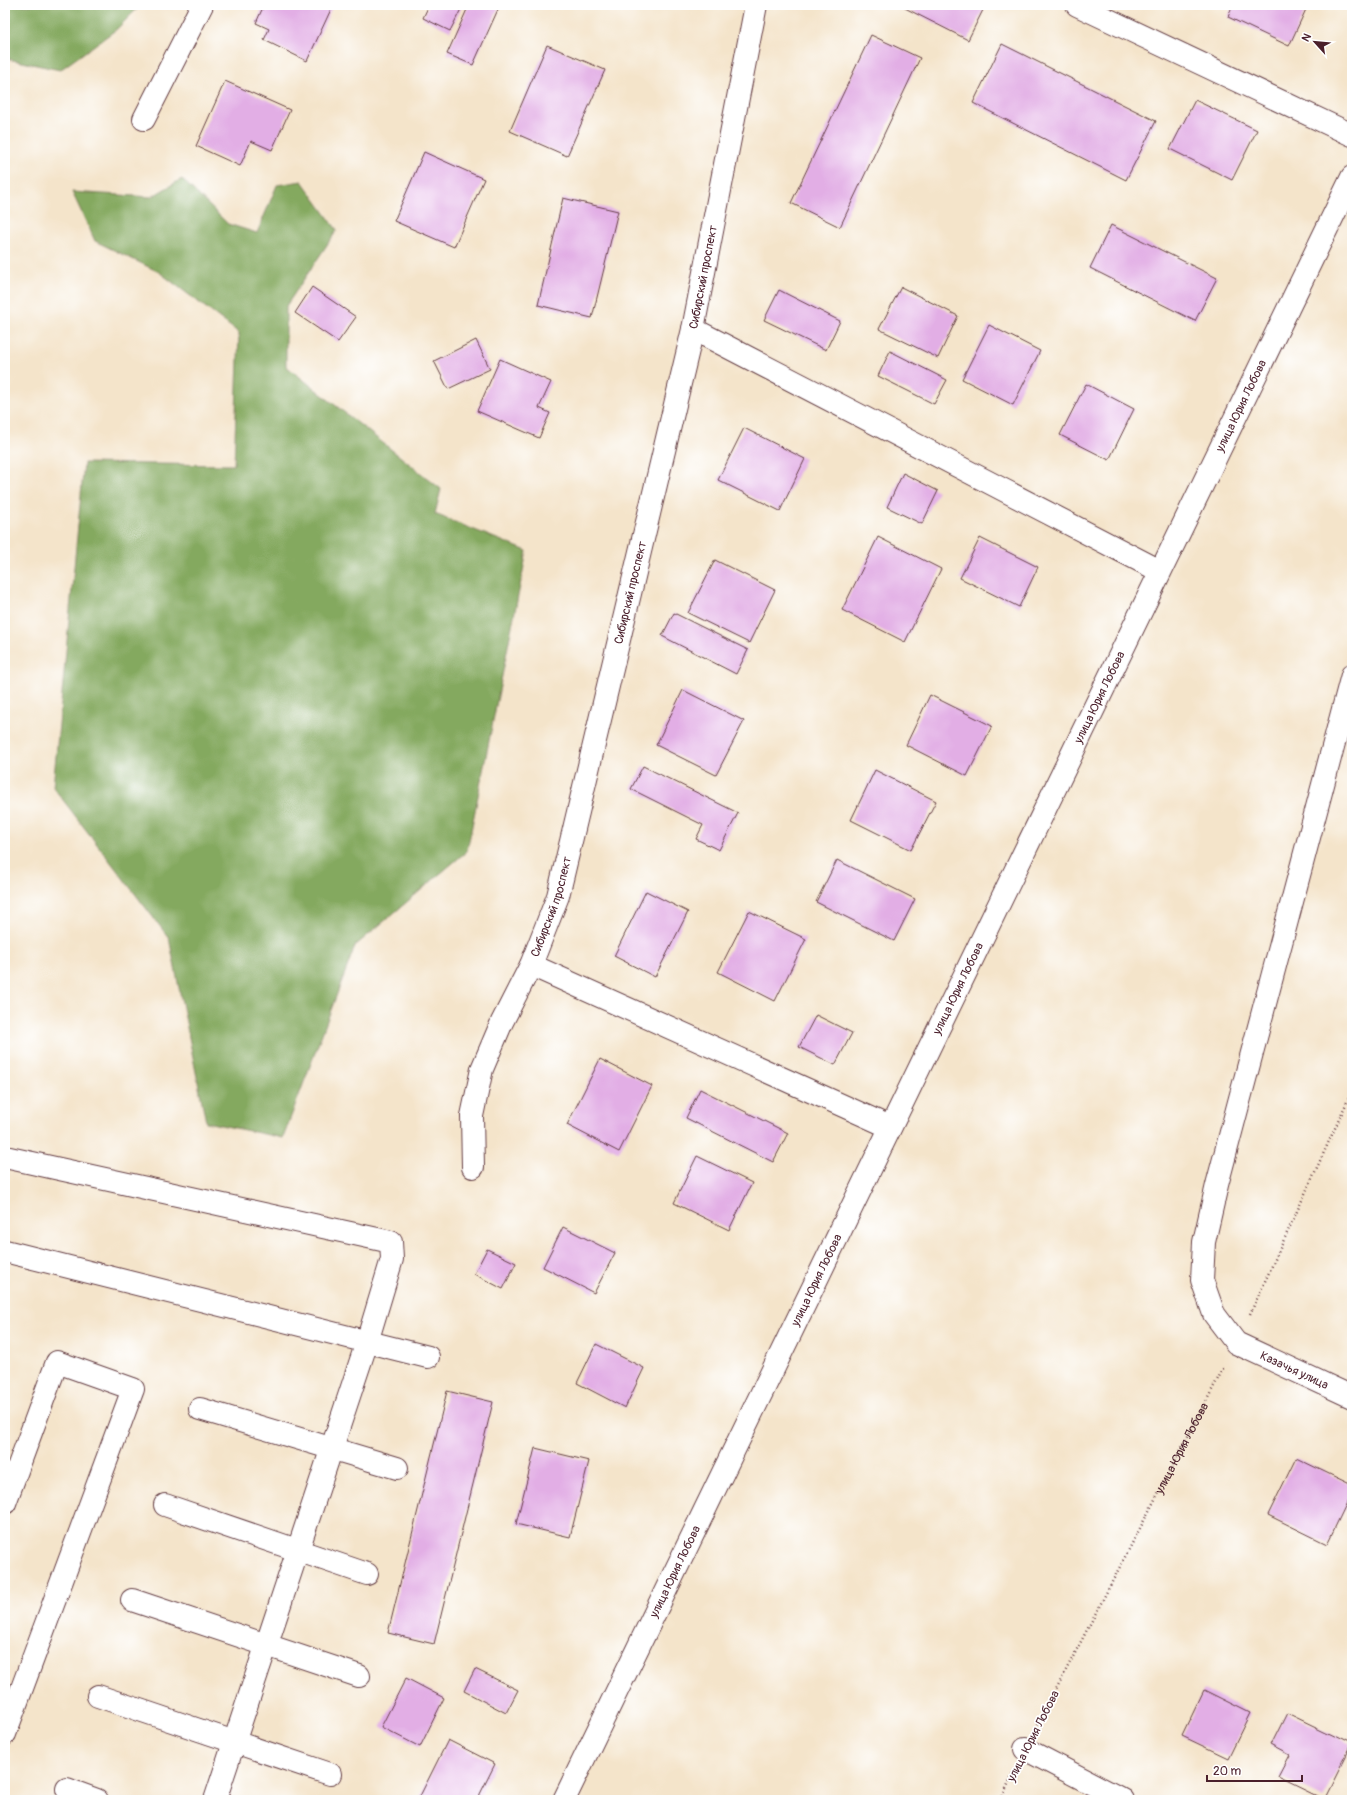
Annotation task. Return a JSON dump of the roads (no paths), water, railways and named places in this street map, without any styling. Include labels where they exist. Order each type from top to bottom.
[{"type":"street","points":[[144,119],[202,5]]},
{"type":"street","name":"Сибирский проспект","points":[[473,1167],[472,1116],[482,1068],[502,1022],[531,965],[558,896],[693,329],[756,5]]},
{"type":"street","points":[[1077,5],[1352,135]]},
{"type":"street","name":"улица Юрия Лобова","points":[[564,1800],[1352,177]]},
{"type":"street","points":[[693,329],[1160,571]]},
{"type":"street","name":"Казачья улица","points":[[1352,675],[1217,1185],[1204,1242],[1202,1280],[1214,1314],[1236,1343],[1352,1397]]},
{"type":"street","points":[[531,965],[890,1127]]},
{"type":"street","points":[[5,1157],[391,1242],[392,1259],[367,1342],[215,1800]]},
{"type":"street","points":[[5,1251],[428,1357]]},
{"type":"street","points":[[5,1503],[57,1362],[133,1389],[5,1734]]},
{"type":"street","points":[[200,1409],[397,1468]]},
{"type":"street","points":[[165,1506],[367,1574]]},
{"type":"street","points":[[132,1600],[359,1676]]},
{"type":"street","points":[[98,1696],[330,1774]]},
{"type":"street","points":[[1025,1749],[1123,1800]]},
{"type":"street","points":[[67,1789],[97,1800]]}]
